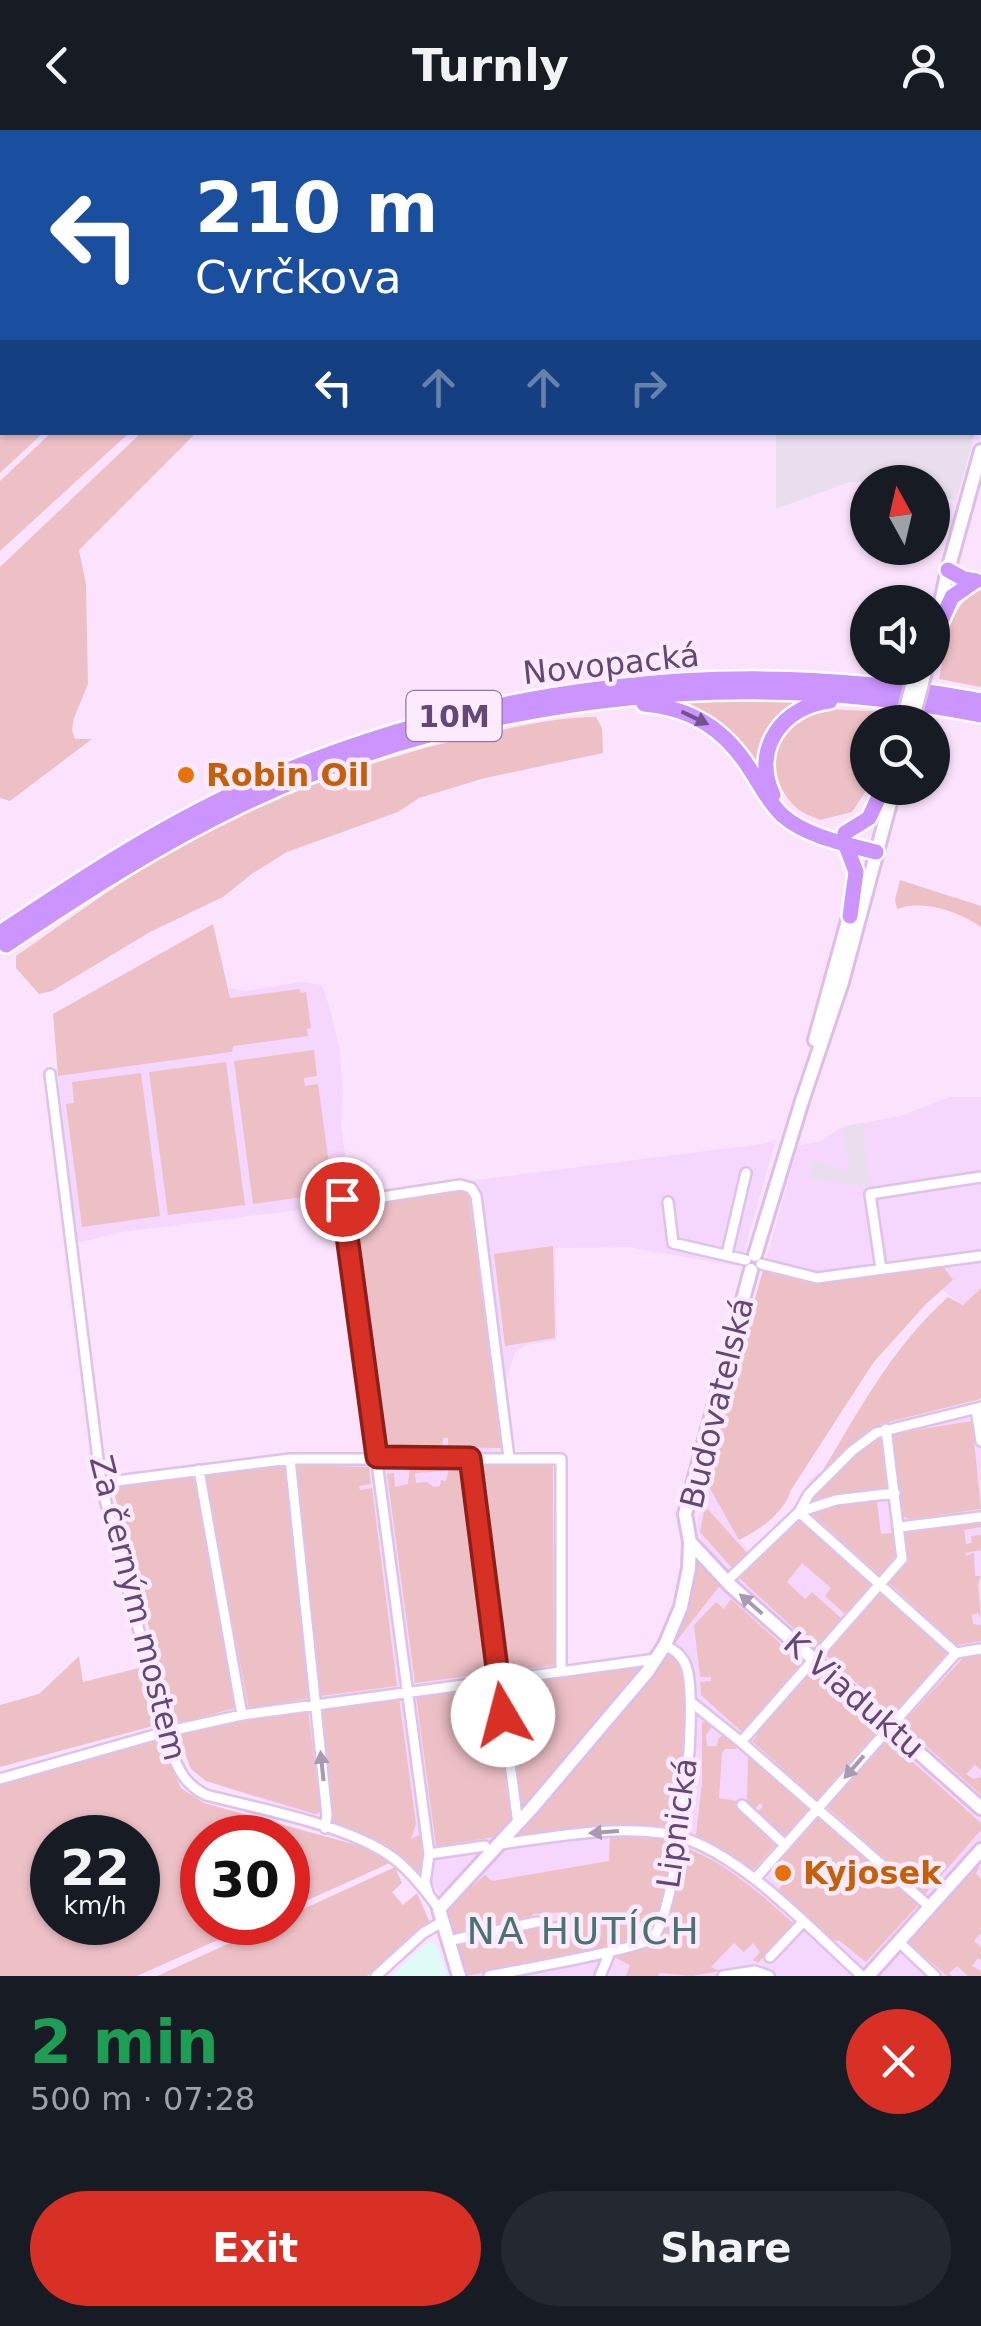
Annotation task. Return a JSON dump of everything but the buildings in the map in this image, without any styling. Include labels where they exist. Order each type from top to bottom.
[{"type":"highway","points":[[948,570],[979,579]]},
{"type":"highway","points":[[950,602],[979,579]]},
{"type":"highway","name":"Novopacká","points":[[3,938],[124,852],[238,792],[340,750],[441,718],[553,695],[676,681],[820,681],[981,699]]},
{"type":"highway","name":"Novopacká","points":[[3,938],[187,832],[291,783],[390,747],[506,717],[600,702],[739,692],[859,697],[981,715]]},
{"type":"highway","points":[[845,838],[787,812],[770,786],[766,756],[777,729],[798,710],[814,703],[859,697]]},
{"type":"highway","points":[[600,702],[665,706],[706,723],[735,747],[784,817],[873,847]]},
{"type":"highway","points":[[845,838],[869,818],[876,805]]},
{"type":"highway","points":[[845,838],[856,872],[850,916]]},
{"type":"street","points":[[945,585],[981,451]]},
{"type":"street","points":[[942,585],[948,570]]},
{"type":"street","name":"Budovatelská","points":[[727,1582],[690,1542],[686,1514],[753,1262],[842,982],[881,805]]},
{"type":"street","name":"Budovatelská","points":[[802,1101],[850,916],[888,805]]},
{"type":"street","name":"Za černým mostem","points":[[50,1074],[102,1483],[165,1732],[180,1774],[195,1789],[325,1828],[388,1854],[428,1892],[440,1915],[459,1976]]},
{"type":"street","points":[[727,1254],[746,1173]]},
{"type":"street","points":[[881,1270],[870,1194],[981,1177]]},
{"type":"street","points":[[428,1892],[425,1882],[430,1854],[342,1199],[350,1202],[460,1185],[471,1188],[476,1196],[509,1458]]},
{"type":"street","points":[[668,1202],[673,1243],[817,1278],[981,1256]]},
{"type":"street","points":[[727,1582],[799,1512],[810,1494],[852,1450],[886,1429],[978,1408],[981,1441]]},
{"type":"street","points":[[742,1742],[902,1559],[886,1429]]},
{"type":"street","points":[[470,1458],[518,1824]]},
{"type":"street","points":[[102,1483],[290,1460],[561,1459],[561,1671]]},
{"type":"street","points":[[290,1460],[328,1815],[325,1828]]},
{"type":"street","points":[[199,1470],[242,1715]]},
{"type":"street","points":[[799,1512],[836,1500],[895,1493]]},
{"type":"street","points":[[799,1512],[956,1653]]},
{"type":"street","points":[[900,1527],[981,1517]]},
{"type":"street","points":[[376,1976],[440,1915],[492,1845],[518,1824],[656,1659],[680,1607],[690,1542]]},
{"type":"street","name":"K Viaduktu","points":[[727,1582],[981,1808]]},
{"type":"street","name":"Lipnická","points":[[610,1952],[646,1944],[655,1936],[668,1898],[679,1837],[691,1702],[685,1662],[665,1645]]},
{"type":"street","points":[[755,1879],[956,1653],[981,1649]]},
{"type":"street","points":[[0,1779],[165,1732],[242,1715],[656,1659]]},
{"type":"street","points":[[691,1702],[930,1907]]},
{"type":"street","points":[[742,1805],[785,1845]]},
{"type":"street","points":[[430,1854],[617,1831],[665,1833],[714,1852],[755,1879],[865,1976],[981,1850]]},
{"type":"street","points":[[448,1941],[537,1922]]},
{"type":"street","points":[[770,1957],[802,1922]]},
{"type":"street","points":[[898,1941],[935,1976]]},
{"type":"street","points":[[490,1976],[610,1952]]},
{"type":"street","points":[[600,1976],[610,1952]]},
{"type":"street","points":[[723,1976],[754,1971],[769,1976]]},
{"type":"shaded area","points":[[0,435],[41,435],[0,473]]},
{"type":"shaded area","points":[[49,435],[127,435],[0,551],[0,481]]},
{"type":"shaded area","points":[[139,435],[194,435],[79,550],[86,584],[88,684],[72,730],[75,739],[92,739],[10,801],[0,798],[0,567]]},
{"type":"shaded area","points":[[776,435],[974,435],[956,501],[950,499],[950,465],[850,465],[849,482],[776,509]]},
{"type":"shaded area","points":[[981,590],[981,687],[950,681],[950,629],[954,616],[969,597]]},
{"type":"shaded area","points":[[796,702],[768,729],[759,768],[729,730],[688,703]]},
{"type":"shaded area","points":[[829,709],[850,710],[850,805],[857,805],[852,812],[820,820],[800,811],[783,791],[776,767],[778,743],[791,723],[804,715]]},
{"type":"shaded area","points":[[596,717],[602,728],[603,753],[485,778],[419,798],[398,812],[287,852],[223,897],[150,932],[52,991],[39,994],[16,968],[16,956],[143,869],[200,836],[278,799],[359,768],[441,744],[539,723]]},
{"type":"shaded area","points":[[900,880],[981,906],[981,927],[941,909],[918,905],[897,909]]},
{"type":"shaded area","points":[[213,924],[230,998],[300,989],[301,993],[306,992],[311,1028],[307,1029],[308,1036],[233,1046],[232,1052],[58,1076],[53,1014]]},
{"type":"shaded area","points":[[301,982],[322,985],[339,1047],[341,1125],[352,1207],[331,1206],[122,1232],[77,1243],[58,1076],[232,1052],[229,988],[246,991]]},
{"type":"shaded area","points":[[314,1050],[317,1076],[304,1078],[305,1086],[318,1084],[333,1193],[253,1204],[234,1061]]},
{"type":"shaded area","points":[[226,1062],[245,1205],[168,1215],[149,1072]]},
{"type":"shaded area","points":[[141,1073],[160,1216],[82,1227],[66,1104],[74,1103],[72,1082]]},
{"type":"shaded area","points":[[949,1097],[981,1097],[981,1288],[963,1305],[942,1290],[953,1280],[816,1281],[763,1270],[798,1146],[821,1141],[842,1127],[901,1116]]},
{"type":"shaded area","points":[[862,1123],[871,1188],[809,1178],[815,1161],[850,1171],[842,1127]]},
{"type":"shaded area","points":[[776,1139],[737,1266],[628,1247],[555,1248],[557,1340],[526,1345],[515,1352],[504,1388],[514,1469],[552,1469],[555,1676],[642,1666],[583,1740],[442,1895],[404,1852],[333,1823],[206,1781],[191,1769],[174,1724],[113,1487],[284,1464],[384,1461],[352,1207],[468,1190],[468,1181],[762,1144]]},
{"type":"shaded area","points":[[468,1190],[502,1448],[448,1447],[448,1438],[443,1438],[442,1447],[382,1445],[352,1207]]},
{"type":"shaded area","points":[[553,1246],[555,1338],[505,1346],[494,1254]]},
{"type":"shaded area","points":[[943,1266],[953,1280],[873,1363],[783,1506],[763,1526],[739,1540],[705,1480],[763,1270],[816,1281]]},
{"type":"shaded area","points":[[981,1288],[981,1399],[881,1424],[818,1479],[876,1383],[909,1338],[948,1297],[963,1305]]},
{"type":"shaded area","points":[[981,1403],[981,1976],[463,1976],[449,1911],[658,1668],[687,1619],[730,1575],[704,1547],[697,1526],[705,1480],[739,1540],[751,1552],[793,1513],[809,1481],[862,1436],[885,1423]]},
{"type":"shaded area","points":[[972,1421],[981,1509],[909,1519],[903,1516],[891,1434]]},
{"type":"shaded area","points":[[881,1435],[890,1483],[886,1490],[813,1503],[810,1498],[856,1451]]},
{"type":"shaded area","points":[[282,1464],[309,1698],[249,1709],[205,1478],[208,1474]]},
{"type":"shaded area","points":[[296,1465],[369,1467],[371,1484],[359,1486],[360,1490],[372,1488],[397,1686],[320,1696]]},
{"type":"shaded area","points":[[475,1466],[553,1466],[554,1665],[504,1672]]},
{"type":"shaded area","points":[[410,1467],[445,1468],[415,1473],[416,1483],[427,1482],[434,1487],[440,1486],[441,1480],[446,1481],[449,1468],[464,1468],[491,1673],[415,1683],[387,1474],[394,1473],[395,1487],[408,1484]]},
{"type":"shaded area","points":[[190,1477],[195,1480],[236,1708],[174,1724],[114,1492],[118,1487]]},
{"type":"shaded area","points":[[890,1499],[898,1551],[881,1576],[813,1515],[816,1508],[877,1501],[881,1534],[892,1533]]},
{"type":"shaded area","points":[[705,1506],[748,1554],[732,1568],[700,1532]]},
{"type":"shaded area","points":[[800,1521],[872,1583],[845,1614],[825,1596],[831,1588],[802,1563],[787,1582],[805,1599],[812,1592],[842,1619],[815,1648],[738,1577]]},
{"type":"shaded area","points":[[981,1521],[981,1527],[964,1530],[966,1544],[972,1543],[971,1536],[981,1535],[981,1550],[965,1553],[974,1553],[975,1576],[981,1576],[981,1618],[978,1613],[972,1615],[973,1624],[981,1625],[981,1641],[957,1645],[888,1582],[908,1559],[904,1531]]},
{"type":"shaded area","points":[[699,1562],[721,1584],[675,1643],[671,1638],[694,1564]]},
{"type":"shaded area","points":[[880,1590],[948,1652],[892,1715],[824,1654]]},
{"type":"shaded area","points":[[731,1599],[802,1663],[742,1732],[701,1695],[700,1682],[711,1681],[711,1677],[700,1677],[694,1625],[716,1602],[724,1609]]},
{"type":"shaded area","points":[[666,1653],[681,1661],[687,1696],[677,1826],[520,1836],[520,1830],[615,1723]]},
{"type":"shaded area","points":[[981,1654],[981,1770],[975,1765],[966,1774],[973,1779],[981,1777],[981,1795],[902,1724],[965,1656]]},
{"type":"shaded area","points":[[79,1656],[83,1682],[139,1668],[153,1726],[0,1767],[0,1705],[39,1694]]},
{"type":"shaded area","points":[[643,1666],[525,1806],[521,1806],[504,1684]]},
{"type":"shaded area","points":[[809,1669],[878,1730],[817,1800],[752,1741]]},
{"type":"shaded area","points":[[493,1684],[498,1722],[488,1724],[490,1728],[499,1727],[511,1824],[496,1837],[436,1846],[416,1695]]},
{"type":"shaded area","points":[[399,1698],[416,1824],[411,1839],[421,1834],[425,1859],[423,1871],[418,1872],[378,1843],[333,1823],[322,1709]]},
{"type":"shaded area","points":[[308,1710],[321,1812],[315,1814],[206,1781],[191,1769],[178,1734]]},
{"type":"shaded area","points":[[707,1718],[714,1724],[706,1735],[707,1746],[717,1746],[725,1733],[737,1743],[736,1749],[725,1749],[722,1753],[719,1798],[737,1801],[742,1811],[778,1842],[753,1870],[696,1835],[702,1783],[702,1723]]},
{"type":"shaded area","points":[[887,1739],[981,1823],[981,1830],[925,1894],[827,1807]]},
{"type":"shaded area","points":[[159,1740],[181,1788],[204,1803],[248,1815],[180,1815],[180,1945],[207,1945],[137,1976],[0,1976],[0,1783]]},
{"type":"shaded area","points":[[751,1755],[811,1808],[784,1837],[757,1813],[763,1806],[760,1803],[754,1810],[747,1804]]},
{"type":"shaded area","points":[[820,1813],[918,1905],[866,1962],[840,1941],[830,1940],[776,1892],[795,1871],[779,1856]]},
{"type":"shaded area","points":[[310,1832],[364,1847],[390,1863],[310,1899]]},
{"type":"shaded area","points":[[610,1837],[663,1839],[672,1845],[664,1899],[650,1937],[467,1976],[456,1944],[567,1918],[567,1912],[533,1914],[529,1919],[456,1935],[447,1908],[485,1875],[492,1881],[609,1861]]},
{"type":"shaded area","points":[[681,1846],[727,1869],[793,1923],[758,1963],[753,1960],[760,1952],[753,1943],[744,1952],[734,1943],[711,1967],[720,1971],[692,1976],[626,1976],[630,1965],[614,1957],[655,1944]]},
{"type":"shaded area","points":[[981,1862],[976,1874],[981,1879],[981,1933],[974,1941],[981,1947],[981,1960],[978,1958],[972,1966],[981,1971],[981,1976],[968,1976],[957,1966],[949,1973],[952,1976],[947,1976],[909,1943]]},
{"type":"shaded area","points":[[395,1867],[402,1883],[392,1892],[403,1905],[417,1893],[430,1923],[367,1976],[157,1976],[225,1945],[310,1945],[310,1906]]},
{"type":"shaded area","points":[[433,1942],[447,1976],[391,1976],[427,1943]]},
{"type":"place","name":"Robin Oil","points":[[186,775]]},
{"type":"place","name":"Kyjosek","points":[[783,1873]]},
{"type":"district","name":"NA HUTÍCH","points":[[584,1931]]},
{"type":"route","points":[[342,1199],[377,1457],[470,1458],[503,1715]]}]
